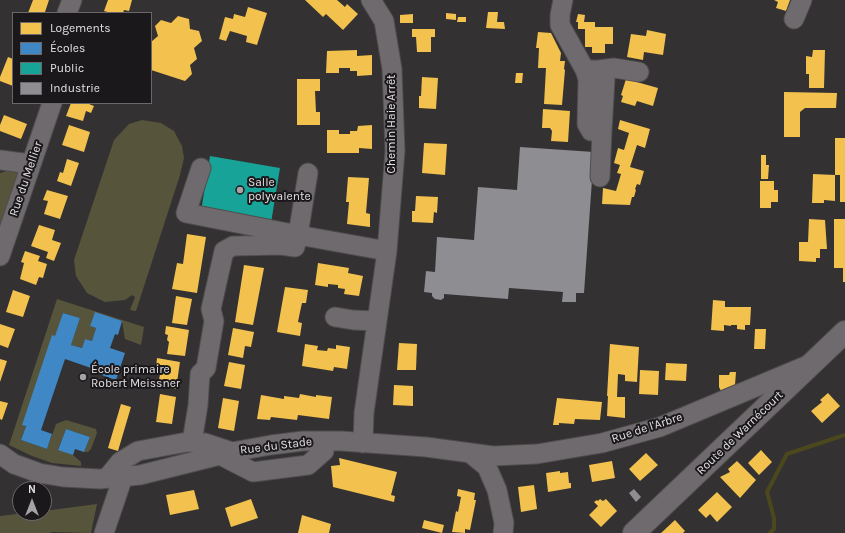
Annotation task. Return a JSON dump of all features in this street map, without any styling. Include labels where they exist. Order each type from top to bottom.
[{"type":"main road","name":"Route de Warnécourt","points":[[634,533],[845,332]]},
{"type":"street","points":[[67,12],[72,0]]},
{"type":"street","name":"Chemin Haie Arrêt","points":[[363,443],[364,413],[387,251],[395,151],[392,69],[384,21],[371,0]]},
{"type":"street","points":[[563,0],[560,25],[592,70],[606,79],[600,177]]},
{"type":"street","points":[[794,19],[802,0]]},
{"type":"street","points":[[592,70],[614,68],[639,72]]},
{"type":"street","name":"Rue du Mellier","points":[[0,256],[52,104]]},
{"type":"street","points":[[0,160],[31,164]]},
{"type":"street","points":[[201,168],[186,213],[387,251]]},
{"type":"street","points":[[192,442],[198,405],[200,374],[206,368],[214,321],[211,309],[224,251],[234,246],[281,245],[295,247],[308,173]]},
{"type":"street","points":[[335,317],[353,320],[377,321]]},
{"type":"street","name":"Rue de l'Arbre","points":[[470,453],[493,456],[537,454],[602,443],[660,427],[814,361]]},
{"type":"street","name":"Rue du Stade","points":[[0,454],[14,464],[39,473],[63,476],[115,477],[140,475],[226,454],[271,445],[303,441],[426,447],[470,453]]},
{"type":"street","points":[[104,533],[115,477],[120,462],[138,452],[187,442],[205,443],[226,454]]},
{"type":"street","points":[[470,453],[487,467],[497,490],[504,523],[503,533]]},
{"type":"shaded area","points":[[142,120],[161,123],[174,131],[182,146],[184,158],[180,175],[136,311],[130,310],[135,297],[132,295],[125,300],[105,302],[87,293],[76,276],[74,260],[114,140],[129,124]]},
{"type":"shaded area","points":[[12,169],[20,169],[0,230],[0,173]]},
{"type":"shaded area","points":[[57,299],[144,327],[141,345],[125,339],[122,321],[95,313],[90,326],[96,328],[92,341],[85,339],[82,348],[71,345],[80,318],[63,313],[21,440],[47,449],[56,424],[66,420],[96,429],[97,433],[91,449],[88,452],[84,452],[90,437],[66,429],[58,449],[73,455],[81,462],[81,466],[52,463],[32,456],[9,445]]},
{"type":"shaded area","points":[[97,504],[91,533],[0,533],[0,516],[12,515],[12,521],[52,521],[52,510]]},
{"type":"building: Logements","points":[[33,0],[49,0],[45,12],[28,12]]},
{"type":"building: Logements","points":[[108,0],[132,0],[129,11],[104,11]]},
{"type":"building: Logements","points":[[305,0],[337,0],[345,7],[347,4],[358,14],[343,30],[326,14],[323,17]]},
{"type":"building: Logements","points":[[774,0],[790,0],[786,11],[776,8],[778,2]]},
{"type":"building: Logements","points":[[248,7],[267,13],[257,45],[246,42],[247,36],[230,31],[226,41],[219,39],[225,17],[233,19],[234,14],[245,17]]},
{"type":"building: Logements","points":[[488,12],[498,12],[497,22],[504,22],[505,29],[486,28]]},
{"type":"building: Logements","points":[[446,13],[456,14],[456,20],[446,19]]},
{"type":"building: Logements","points":[[413,14],[413,23],[400,23],[400,15]]},
{"type":"building: Logements","points":[[578,14],[585,15],[584,22],[595,22],[595,27],[613,27],[613,44],[605,44],[605,53],[592,53],[592,47],[585,47],[585,29],[578,29],[578,22],[576,22]]},
{"type":"building: Logements","points":[[178,16],[189,19],[190,29],[199,31],[202,41],[194,48],[197,59],[190,65],[192,74],[185,81],[152,70],[152,41],[158,36],[155,26],[161,20],[171,23]]},
{"type":"building: Logements","points":[[458,17],[466,17],[466,22],[457,22]]},
{"type":"building: Logements","points":[[412,29],[435,29],[435,37],[431,37],[431,52],[417,52],[416,37],[412,37]]},
{"type":"building: Logements","points":[[647,30],[666,34],[663,55],[644,52],[643,60],[627,57],[631,34],[646,36]]},
{"type":"building: Logements","points":[[538,32],[551,33],[561,53],[560,61],[565,61],[562,105],[544,104],[546,68],[538,68],[539,48],[536,48]]},
{"type":"building: Logements","points":[[357,50],[357,56],[372,55],[372,75],[357,76],[357,71],[350,71],[350,68],[339,68],[339,73],[326,73],[327,51]]},
{"type":"building: Logements","points":[[813,50],[825,50],[824,88],[809,88],[809,74],[806,74],[806,56],[812,57]]},
{"type":"building: Logements","points":[[8,57],[12,59],[12,86],[0,81],[0,77]]},
{"type":"building: Logements","points":[[516,73],[523,73],[522,83],[515,83]]},
{"type":"building: Logements","points":[[422,77],[438,78],[436,109],[419,108]]},
{"type":"building: Logements","points":[[297,79],[320,79],[320,91],[315,91],[316,112],[320,112],[320,125],[297,125]]},
{"type":"building: Logements","points":[[626,79],[658,88],[653,106],[637,101],[635,106],[621,102],[623,96],[621,95]]},
{"type":"building: Logements","points":[[784,92],[837,93],[836,108],[805,108],[800,112],[800,137],[784,137]]},
{"type":"building: Logements","points":[[71,104],[89,104],[94,106],[91,113],[86,111],[83,121],[66,116]]},
{"type":"building: Logements","points":[[543,109],[570,111],[568,142],[551,141],[552,131],[550,128],[542,128]]},
{"type":"building: Logements","points":[[4,115],[27,124],[21,139],[0,131],[0,125]]},
{"type":"building: Logements","points":[[620,120],[650,129],[645,148],[637,145],[630,167],[644,171],[640,185],[637,184],[634,197],[632,197],[630,205],[602,204],[603,188],[616,191],[621,174],[617,173],[620,165],[614,163],[618,148],[624,150],[629,133],[618,129]]},
{"type":"building: Logements","points":[[69,125],[90,132],[84,152],[62,145]]},
{"type":"building: Logements","points":[[372,125],[372,149],[359,148],[359,153],[327,153],[327,130],[339,130],[339,134],[350,134],[350,131],[357,131],[358,126]]},
{"type":"building: Logements","points":[[835,138],[845,138],[845,202],[840,202],[840,175],[835,175]]},
{"type":"building: Logements","points":[[424,143],[447,144],[445,175],[422,173]]},
{"type":"building: Logements","points":[[761,155],[766,155],[766,165],[769,165],[768,179],[761,179]]},
{"type":"building: Logements","points":[[67,159],[79,163],[71,186],[57,181],[60,172],[63,173]]},
{"type":"building: Logements","points":[[813,174],[835,175],[835,201],[824,200],[824,203],[812,203]]},
{"type":"building: Logements","points":[[348,177],[369,178],[366,213],[370,214],[370,227],[347,224],[349,202],[346,202]]},
{"type":"building: Logements","points":[[760,181],[774,181],[774,190],[778,190],[778,202],[771,202],[771,208],[760,208]]},
{"type":"building: Logements","points":[[47,190],[68,196],[60,219],[44,214],[48,201],[43,200]]},
{"type":"building: Logements","points":[[416,196],[438,197],[437,213],[434,212],[433,223],[412,222],[412,211],[415,211]]},
{"type":"building: Logements","points":[[809,219],[825,220],[827,249],[820,249],[820,258],[816,258],[816,262],[799,261],[799,242],[808,242]]},
{"type":"building: Logements","points":[[834,219],[845,219],[845,282],[843,282],[843,268],[834,268]]},
{"type":"building: Logements","points":[[39,225],[55,230],[52,240],[61,243],[54,261],[46,258],[48,252],[31,246]]},
{"type":"building: Logements","points":[[187,234],[206,237],[197,293],[172,289],[177,263],[183,264]]},
{"type":"building: Logements","points":[[25,251],[40,256],[38,261],[47,264],[43,278],[39,277],[36,285],[20,279],[24,263],[21,262]]},
{"type":"building: Logements","points":[[318,263],[349,268],[348,273],[363,276],[359,296],[344,294],[345,289],[338,288],[338,285],[328,284],[328,287],[315,285]]},
{"type":"building: Logements","points":[[244,265],[264,268],[253,325],[235,322]]},
{"type":"building: Logements","points":[[285,287],[308,290],[306,303],[302,303],[298,322],[302,323],[300,336],[277,332]]},
{"type":"building: Logements","points":[[13,290],[30,296],[23,317],[6,312]]},
{"type":"building: Logements","points":[[176,296],[192,299],[187,325],[172,323]]},
{"type":"building: Logements","points":[[713,300],[725,301],[725,307],[751,307],[750,325],[745,325],[745,330],[737,329],[737,325],[724,325],[724,331],[711,330]]},
{"type":"building: Logements","points":[[0,324],[15,329],[8,348],[0,345]]},
{"type":"building: Logements","points":[[166,326],[189,330],[185,356],[167,354],[169,342],[167,340],[168,335],[165,334]]},
{"type":"building: Logements","points":[[233,328],[254,332],[251,347],[245,346],[243,358],[228,355]]},
{"type":"building: Logements","points":[[755,329],[766,329],[765,349],[754,349]]},
{"type":"building: Logements","points":[[399,343],[417,344],[416,370],[397,370]]},
{"type":"building: Logements","points":[[305,344],[318,346],[317,350],[327,351],[328,348],[336,349],[336,345],[350,347],[347,369],[334,367],[333,371],[302,366]]},
{"type":"building: Logements","points":[[610,344],[639,347],[637,382],[625,381],[625,375],[618,374],[617,397],[625,397],[625,418],[607,416]]},
{"type":"building: Logements","points":[[157,358],[180,362],[176,389],[158,386],[161,368],[156,367]]},
{"type":"building: Logements","points":[[0,359],[7,361],[0,382]]},
{"type":"building: Logements","points":[[229,362],[245,365],[241,389],[224,386]]},
{"type":"building: Logements","points":[[666,363],[687,364],[686,381],[665,380]]},
{"type":"building: Logements","points":[[640,370],[659,371],[658,395],[639,394]]},
{"type":"building: Logements","points":[[730,372],[736,372],[735,385],[721,391],[719,387],[719,375],[729,375]]},
{"type":"building: Logements","points":[[394,385],[413,386],[413,406],[393,405]]},
{"type":"building: Logements","points":[[828,393],[840,406],[822,423],[811,411],[822,402],[820,400]]},
{"type":"building: Logements","points":[[160,394],[176,397],[172,424],[156,422]]},
{"type":"building: Logements","points":[[300,394],[316,397],[316,395],[332,397],[329,419],[298,415],[297,420],[271,417],[270,420],[257,419],[261,395],[284,399],[284,396],[299,398]]},
{"type":"building: Logements","points":[[223,398],[239,401],[234,431],[218,428]]},
{"type":"building: Logements","points":[[557,398],[602,402],[600,420],[575,419],[574,424],[559,423],[559,425],[553,425]]},
{"type":"building: Logements","points":[[0,401],[8,403],[2,420],[0,419]]},
{"type":"building: Logements","points":[[121,404],[131,407],[118,451],[108,448]]},
{"type":"building: Logements","points":[[761,450],[772,462],[759,475],[748,463]]},
{"type":"building: Logements","points":[[646,453],[658,465],[640,481],[629,469]]},
{"type":"building: Logements","points":[[339,458],[397,472],[391,495],[395,496],[394,502],[333,487],[331,466],[340,465]]},
{"type":"building: Logements","points":[[612,461],[615,478],[592,482],[589,465]]},
{"type":"building: Logements","points":[[737,461],[756,480],[740,498],[720,477],[730,472],[728,469]]},
{"type":"building: Logements","points":[[560,471],[560,473],[568,472],[571,488],[548,492],[546,473]]},
{"type":"building: Logements","points":[[534,485],[537,509],[521,512],[518,487]]},
{"type":"building: Logements","points":[[458,489],[475,493],[474,500],[476,500],[470,530],[465,529],[465,533],[452,532],[456,511],[458,512],[461,497],[457,496]]},
{"type":"building: Logements","points":[[194,490],[199,509],[170,515],[166,495]]},
{"type":"building: Logements","points":[[717,492],[732,507],[717,522],[710,514],[706,518],[698,510]]},
{"type":"building: Logements","points":[[251,499],[258,518],[231,527],[225,508]]},
{"type":"building: Logements","points":[[600,499],[603,501],[606,499],[617,511],[601,527],[589,515],[598,506],[594,502]]},
{"type":"building: Logements","points":[[302,515],[331,524],[329,533],[298,533]]},
{"type":"building: Logements","points":[[424,520],[444,525],[442,533],[422,528]]},
{"type":"building: Logements","points":[[675,520],[685,531],[683,533],[661,533]]},
{"type":"building: Écoles","points":[[95,312],[122,321],[118,335],[115,334],[110,348],[125,353],[116,380],[90,371],[91,368],[65,359],[41,430],[52,434],[47,449],[21,440],[26,426],[22,425],[52,335],[55,336],[63,313],[80,318],[71,345],[82,348],[85,339],[92,341],[96,328],[90,326]]},
{"type":"building: Écoles","points":[[66,429],[90,437],[84,452],[75,449],[73,455],[58,450]]},
{"type":"building: Public","name":"Salle polyvalente","points":[[210,156],[280,168],[271,223],[201,211]]},
{"type":"building: Industrie","points":[[520,147],[594,152],[584,293],[576,293],[576,302],[562,302],[563,292],[509,288],[508,299],[444,294],[444,298],[441,300],[435,299],[432,296],[432,293],[424,292],[426,271],[435,272],[437,237],[474,240],[478,187],[517,190]]},
{"type":"building: Industrie","points":[[634,489],[641,497],[636,502],[629,493]]},
{"type":"waterway","points":[[770,533],[774,529],[774,518],[767,492],[787,454],[845,435]]},
{"type":"place","name":"Salle polyvalente","points":[[240,190]]},
{"type":"place","name":"École primaire Robert Meissner","points":[[83,377]]}]
